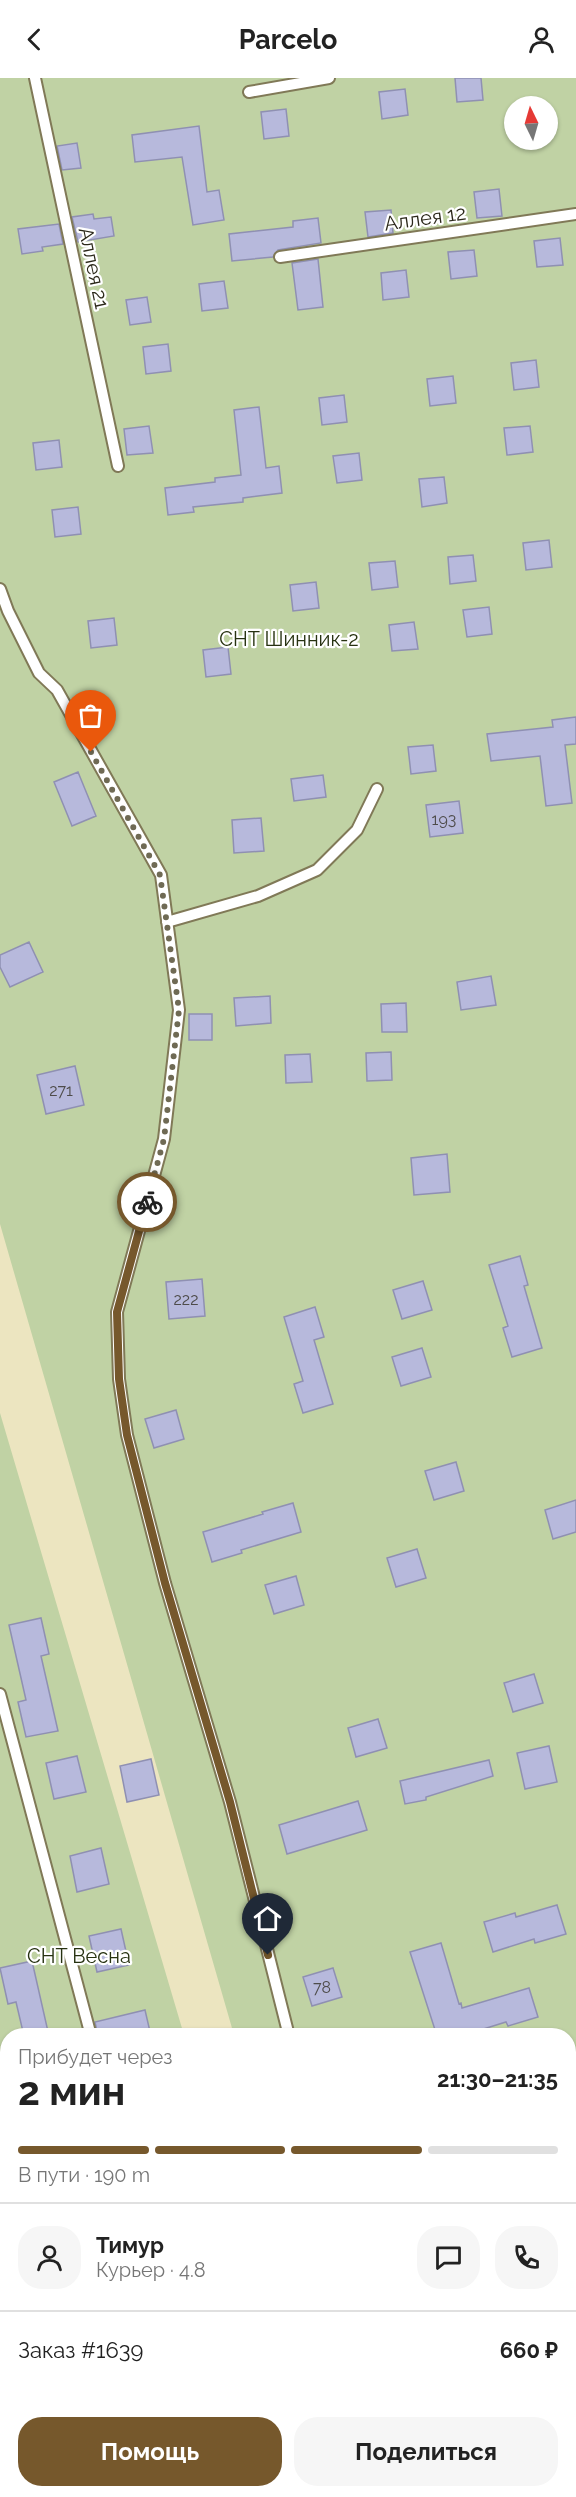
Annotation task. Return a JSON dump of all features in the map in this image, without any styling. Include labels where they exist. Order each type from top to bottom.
[{"type":"lane","name":"Аллея 21","points":[[35,78],[118,466]]},
{"type":"lane","points":[[249,92],[328,78]]},
{"type":"lane","name":"Аллея 12","points":[[280,257],[576,214]]},
{"type":"lane","points":[[0,589],[8,611],[39,672],[57,690],[160,875],[179,1010],[164,1139],[117,1312],[119,1379],[127,1435],[165,1583],[230,1802],[287,2028]]},
{"type":"lane","points":[[167,921],[258,896],[317,870],[357,830],[377,789]]},
{"type":"lane","points":[[0,1694],[89,2028]]},
{"type":"green space","name":"СНТ Шинник-2","points":[[0,78],[576,78],[576,2028],[232,2028],[0,1224]]},
{"type":"green space","name":"СНТ Весна","points":[[0,1413],[182,2028],[0,2028]]},
{"type":"building","points":[[455,78],[481,78],[483,100],[457,102]]},
{"type":"building","points":[[405,89],[408,115],[382,119],[379,92]]},
{"type":"building","points":[[286,109],[289,136],[264,139],[261,112]]},
{"type":"building","points":[[199,126],[207,192],[219,190],[224,220],[193,225],[182,157],[135,162],[132,135]]},
{"type":"building","points":[[77,143],[81,168],[62,170],[57,146]]},
{"type":"building","points":[[499,189],[502,216],[477,218],[474,192]]},
{"type":"building","points":[[391,210],[393,233],[368,237],[365,212]]},
{"type":"building","points":[[93,214],[94,219],[111,217],[114,236],[78,242],[72,217]]},
{"type":"building","points":[[318,218],[321,243],[278,250],[273,257],[232,261],[229,234],[293,227],[293,221]]},
{"type":"building","points":[[59,224],[63,244],[42,247],[43,251],[22,254],[18,229]]},
{"type":"building","points":[[560,238],[563,265],[537,267],[534,241]]},
{"type":"building","points":[[474,250],[477,276],[451,279],[448,252]]},
{"type":"building","points":[[318,259],[323,307],[298,310],[292,263]]},
{"type":"building","points":[[406,270],[409,297],[383,300],[381,273]]},
{"type":"building","points":[[224,281],[228,308],[202,311],[199,284]]},
{"type":"building","points":[[147,297],[151,322],[130,325],[126,300]]},
{"type":"building","points":[[168,344],[171,371],[146,374],[143,347]]},
{"type":"building","points":[[536,360],[539,387],[514,390],[511,363]]},
{"type":"building","points":[[453,376],[456,403],[430,406],[427,379]]},
{"type":"building","points":[[344,395],[347,422],[322,425],[319,398]]},
{"type":"building","points":[[259,407],[266,468],[279,466],[282,493],[243,498],[243,502],[193,507],[194,512],[168,515],[165,488],[215,482],[215,478],[241,475],[234,410]]},
{"type":"building","points":[[149,426],[153,453],[127,455],[124,429]]},
{"type":"building","points":[[530,426],[533,452],[507,455],[504,428]]},
{"type":"building","points":[[59,440],[62,467],[36,470],[33,443]]},
{"type":"building","points":[[359,453],[362,480],[337,483],[333,456]]},
{"type":"building","points":[[444,477],[447,503],[422,507],[419,479]]},
{"type":"building","points":[[78,507],[81,534],[55,537],[52,510]]},
{"type":"building","points":[[549,540],[552,567],[526,570],[523,543]]},
{"type":"building","points":[[473,555],[476,581],[450,584],[448,557]]},
{"type":"building","points":[[395,561],[398,587],[372,590],[369,563]]},
{"type":"building","points":[[316,582],[319,608],[293,611],[290,585]]},
{"type":"building","points":[[489,607],[492,634],[467,637],[463,610]]},
{"type":"building","points":[[114,618],[117,645],[91,648],[88,621]]},
{"type":"building","points":[[414,622],[418,649],[392,651],[389,625]]},
{"type":"building","points":[[228,647],[231,674],[206,677],[203,650]]},
{"type":"building","points":[[576,717],[576,744],[565,745],[572,803],[546,806],[540,756],[491,761],[487,734],[553,727],[552,720]]},
{"type":"building","points":[[433,745],[436,771],[411,774],[408,747]]},
{"type":"building","points":[[78,772],[96,816],[72,826],[54,782]]},
{"type":"building","points":[[323,775],[326,797],[294,801],[291,779]]},
{"type":"building","points":[[459,801],[463,833],[430,837],[426,805]]},
{"type":"building","points":[[261,818],[264,851],[234,853],[232,820]]},
{"type":"building","points":[[29,942],[43,972],[10,987],[0,967],[0,955]]},
{"type":"building","points":[[491,976],[496,1005],[461,1010],[457,982]]},
{"type":"building","points":[[270,996],[271,1023],[236,1026],[234,998]]},
{"type":"building","points":[[406,1003],[407,1032],[382,1032],[381,1004]]},
{"type":"building","points":[[189,1014],[212,1014],[212,1040],[189,1040]]},
{"type":"building","points":[[391,1052],[392,1080],[367,1081],[366,1053]]},
{"type":"building","points":[[310,1054],[312,1082],[286,1083],[285,1055]]},
{"type":"building","points":[[75,1066],[84,1105],[46,1114],[37,1075]]},
{"type":"building","points":[[447,1154],[450,1192],[414,1195],[411,1158]]},
{"type":"building","points":[[520,1256],[528,1285],[524,1286],[542,1348],[512,1357],[503,1328],[508,1326],[489,1265]]},
{"type":"building","points":[[202,1279],[205,1316],[169,1319],[166,1282]]},
{"type":"building","points":[[423,1281],[432,1310],[402,1319],[393,1290]]},
{"type":"building","points":[[315,1307],[324,1337],[314,1340],[333,1404],[303,1413],[294,1384],[303,1381],[284,1317]]},
{"type":"building","points":[[422,1348],[431,1377],[401,1386],[392,1357]]},
{"type":"building","points":[[176,1410],[184,1439],[154,1448],[145,1419]]},
{"type":"building","points":[[456,1462],[464,1491],[434,1500],[425,1471]]},
{"type":"building","points":[[576,1500],[576,1532],[553,1539],[545,1510]]},
{"type":"building","points":[[293,1503],[301,1532],[241,1550],[242,1553],[212,1562],[203,1532]]},
{"type":"building","points":[[417,1549],[426,1578],[396,1587],[387,1558]]},
{"type":"building","points":[[296,1576],[304,1605],[274,1614],[265,1585]]},
{"type":"building","points":[[41,1618],[49,1654],[41,1656],[58,1731],[26,1737],[18,1702],[26,1700],[9,1625]]},
{"type":"building","points":[[534,1674],[543,1703],[513,1712],[504,1683]]},
{"type":"building","points":[[378,1719],[387,1748],[356,1757],[348,1728]]},
{"type":"building","points":[[549,1746],[557,1782],[525,1789],[517,1753]]},
{"type":"building","points":[[77,1756],[86,1792],[54,1799],[46,1763]]},
{"type":"building","points":[[151,1759],[159,1795],[127,1802],[120,1766]]},
{"type":"building","points":[[489,1760],[493,1776],[426,1797],[426,1800],[405,1804],[400,1781]]},
{"type":"building","points":[[358,1801],[367,1830],[287,1854],[279,1825]]},
{"type":"building","points":[[101,1848],[109,1884],[77,1892],[70,1856]]},
{"type":"building","points":[[557,1905],[566,1934],[535,1943],[534,1939],[493,1952],[484,1922],[515,1913],[516,1917]]},
{"type":"building","points":[[121,1929],[129,1965],[97,1972],[89,1936]]},
{"type":"building","points":[[441,1943],[462,2008],[529,1988],[538,2017],[508,2026],[506,2022],[487,2028],[434,2028],[410,1952]]},
{"type":"building","points":[[32,1961],[47,2028],[22,2028],[16,2002],[8,2004],[0,1968]]},
{"type":"building","points":[[333,1968],[342,1997],[312,2006],[303,1977]]},
{"type":"building","points":[[145,2010],[149,2028],[96,2028],[95,2022]]},
{"type":"way so far","points":[[91,752],[160,875],[179,1010],[164,1139],[147,1202]]},
{"type":"route","points":[[147,1202],[117,1312],[119,1379],[127,1435],[165,1583],[230,1802],[268,1955]]}]
